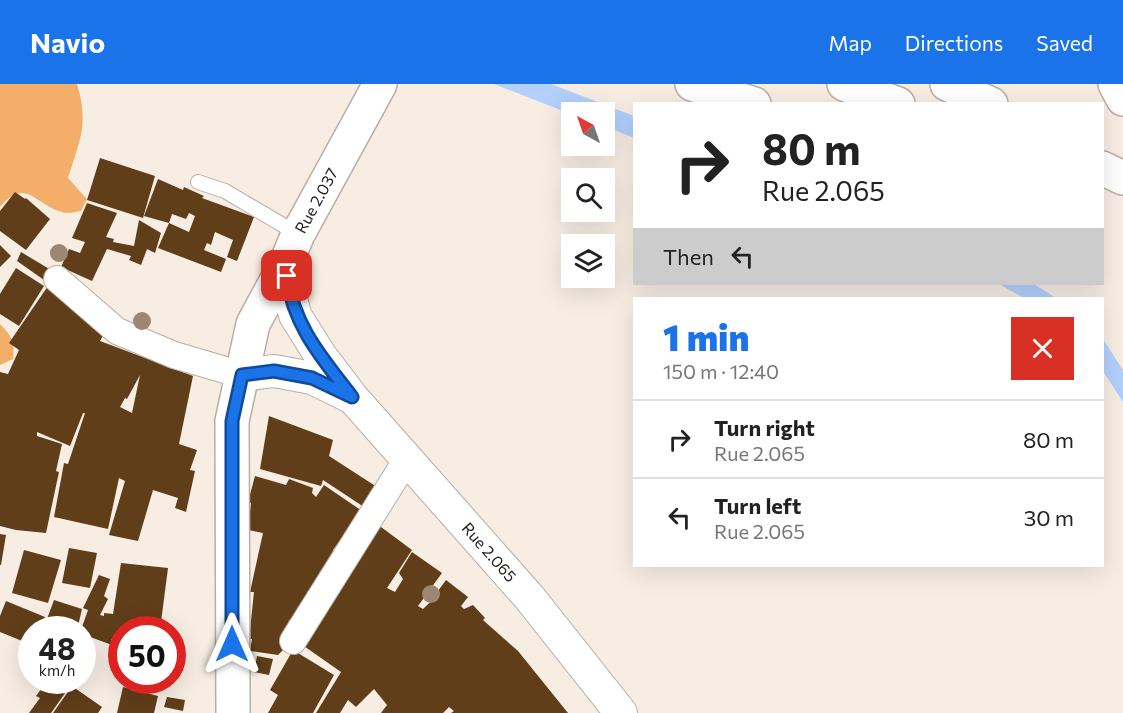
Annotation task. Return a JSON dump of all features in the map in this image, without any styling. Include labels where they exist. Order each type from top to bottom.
[{"type":"main road","name":"Rue 2.037","points":[[234,712],[232,421],[253,324],[381,84]]},
{"type":"main road","points":[[692,84],[748,102]]},
{"type":"main road","points":[[844,84],[893,102]]},
{"type":"main road","points":[[947,84],[987,102]]},
{"type":"main road","points":[[1115,84],[1123,99]]},
{"type":"main road","points":[[1104,169],[1123,178]]},
{"type":"street","name":"Rue 2.065","points":[[292,249],[289,290],[295,315],[320,355],[352,397],[529,597],[621,713]]},
{"type":"street","points":[[57,279],[117,331],[174,355],[242,375]]},
{"type":"street","name":"Rue 2.065","points":[[242,375],[274,371],[312,378],[352,397]]},
{"type":"street","points":[[293,641],[407,459]]},
{"type":"lane","points":[[198,182],[225,191],[292,249]]},
{"type":"shaded area","points":[[0,84],[77,84],[81,98],[82,132],[68,178],[87,199],[81,211],[62,212],[24,193],[9,198],[0,207]]},
{"type":"shaded area","points":[[0,324],[12,340],[14,353],[13,359],[0,365]]},
{"type":"water","points":[[494,84],[551,84],[598,102],[561,102],[561,110]]},
{"type":"water","points":[[615,109],[633,116],[633,138],[615,130]]},
{"type":"water","points":[[1001,285],[1036,285],[1054,297],[1022,297]]},
{"type":"water","points":[[1104,341],[1123,370],[1123,402],[1104,373]]},
{"type":"building","points":[[100,158],[155,176],[143,218],[87,200]]},
{"type":"building","points":[[158,179],[183,190],[184,187],[204,196],[202,198],[254,217],[237,261],[227,257],[233,240],[215,232],[211,245],[207,243],[204,250],[226,259],[221,272],[158,248],[169,223],[144,216]],"holes":[[[189,213],[195,216],[189,232],[169,223],[172,214],[186,219]]]},
{"type":"building","points":[[15,192],[26,198],[50,219],[26,250],[0,231],[0,211]]},
{"type":"building","points":[[87,203],[117,213],[106,237],[114,239],[113,242],[134,246],[139,220],[161,233],[155,253],[147,249],[141,265],[129,260],[131,256],[107,249],[92,281],[61,267],[69,249],[80,253],[85,242],[72,238]]},
{"type":"building","points":[[0,245],[11,256],[0,267]]},
{"type":"building","points":[[21,252],[51,270],[44,280],[17,261]]},
{"type":"building","points":[[16,268],[44,286],[19,326],[0,314],[0,294]]},
{"type":"building","points":[[48,286],[94,320],[91,327],[104,334],[100,341],[193,376],[179,444],[197,450],[190,470],[195,471],[186,512],[175,508],[178,498],[153,490],[138,541],[109,535],[125,481],[119,478],[108,529],[54,517],[64,463],[68,464],[85,413],[83,413],[70,446],[37,432],[37,436],[62,444],[56,471],[59,472],[46,533],[0,526],[0,372],[8,374],[19,350],[9,343]],"holes":[[[140,375],[132,413],[120,407]]]},
{"type":"building","points":[[269,416],[333,440],[329,456],[377,487],[364,507],[323,480],[321,486],[260,469]]},
{"type":"building","points":[[255,476],[286,485],[289,479],[313,488],[312,493],[316,497],[324,485],[365,513],[349,528],[333,550],[340,557],[299,623],[289,620],[284,649],[278,655],[250,651],[252,639],[249,639],[254,592],[250,592],[263,533],[248,530],[251,503],[248,502]]},
{"type":"building","points":[[377,524],[412,550],[387,588],[395,592],[403,579],[399,573],[412,552],[442,573],[418,606],[423,609],[440,593],[438,591],[446,580],[468,597],[461,606],[464,609],[473,605],[485,618],[483,620],[518,651],[568,713],[451,713],[454,711],[449,707],[443,713],[381,713],[387,705],[374,689],[356,707],[348,700],[340,713],[316,713],[341,672],[301,644]]},
{"type":"building","points":[[0,534],[6,535],[1,565],[0,565]]},
{"type":"building","points":[[69,548],[97,553],[90,588],[62,583]]},
{"type":"building","points":[[24,550],[61,560],[48,603],[12,593]]},
{"type":"building","points":[[121,563],[168,568],[162,616],[108,616],[108,644],[96,639],[96,616],[86,616],[88,610],[83,608],[99,575],[110,579],[104,596],[108,599],[100,615],[113,614]]},
{"type":"building","points":[[54,600],[82,609],[80,616],[48,616]]},
{"type":"building","points":[[6,601],[43,616],[18,616],[18,639],[0,632],[0,616]]},
{"type":"building","points":[[293,650],[334,675],[313,713],[268,713],[278,695],[270,690]]},
{"type":"building","points":[[257,656],[273,659],[269,675],[254,672]]},
{"type":"building","points":[[37,694],[64,694],[51,713],[29,713],[40,698],[36,696]]},
{"type":"building","points":[[66,694],[83,694],[102,707],[98,713],[53,713]]},
{"type":"building","points":[[121,694],[158,696],[154,713],[117,713]]},
{"type":"building","points":[[167,697],[185,700],[183,711],[164,707]]},
{"type":"route","points":[[232,644],[232,421],[242,375],[274,371],[312,378],[352,397],[320,355],[295,315],[287,276]]}]
